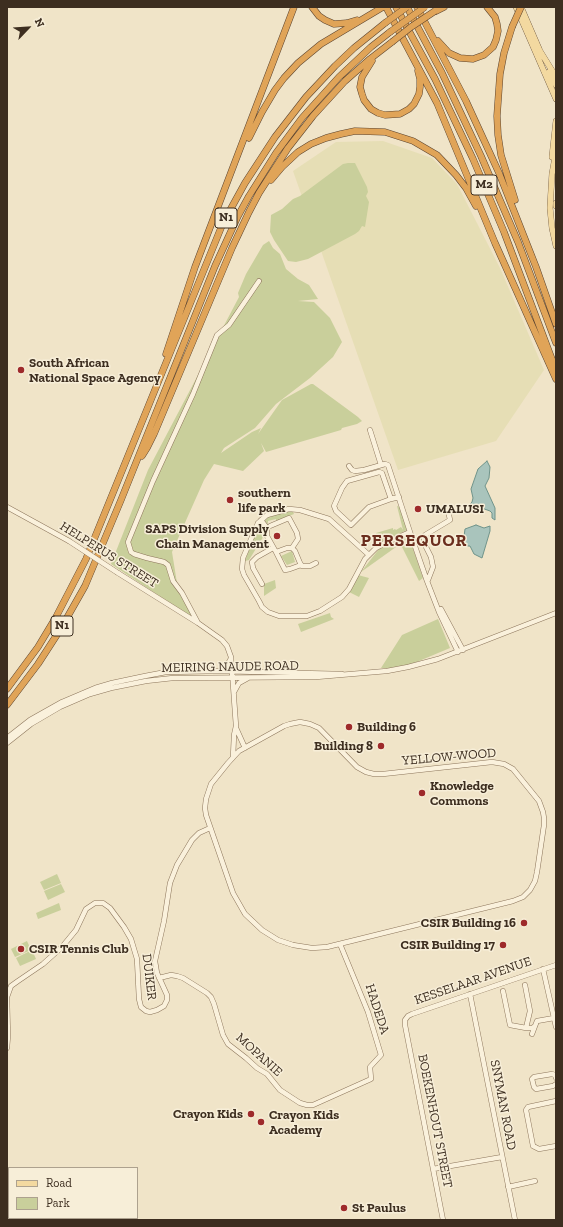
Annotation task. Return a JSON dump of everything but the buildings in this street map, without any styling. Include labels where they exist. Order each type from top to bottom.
[{"type":"highway","points":[[130,452],[130,445],[163,362],[195,267],[294,7]]},
{"type":"highway","points":[[312,7],[322,18],[338,24],[352,22],[385,8],[437,102],[495,243],[556,379]]},
{"type":"highway","name":"M2","points":[[396,7],[435,79],[473,159],[501,226],[556,370]]},
{"type":"highway","name":"M2","points":[[407,7],[442,74],[485,163],[518,242],[556,343]]},
{"type":"highway","name":"N1","points":[[7,689],[38,646],[56,617],[86,559],[223,223],[245,183],[275,137],[306,96],[354,48],[407,7]]},
{"type":"highway","points":[[417,7],[483,138],[510,198],[556,324]]},
{"type":"highway","name":"N1","points":[[7,705],[38,664],[60,630],[94,564],[215,266],[238,216],[254,189],[290,134],[338,77],[390,32],[425,7]]},
{"type":"highway","points":[[422,16],[436,38],[446,50],[460,58],[472,59],[480,57],[488,52],[493,47],[496,40],[498,28],[496,20],[494,14],[487,7]]},
{"type":"highway","points":[[521,7],[512,27],[504,53],[498,81],[498,135],[506,173],[531,246],[536,267]]},
{"type":"highway","points":[[137,461],[147,448],[154,434],[218,280],[254,201],[288,148],[313,116],[345,81],[370,59],[439,9]]},
{"type":"highway","points":[[224,190],[262,112],[284,78],[314,49],[375,11]]},
{"type":"highway","points":[[391,43],[369,64],[360,83],[362,94],[367,105],[374,111],[385,115],[396,115],[407,110],[414,104],[420,91],[419,74],[400,34]]},
{"type":"highway","points":[[247,216],[276,173],[293,157],[319,140],[341,134],[363,131],[390,133],[412,141],[431,151],[447,164],[466,188],[495,243]]},
{"type":"main road","points":[[516,7],[556,100]]},
{"type":"main road","points":[[521,7],[556,85]]},
{"type":"main road","points":[[540,51],[556,77]]},
{"type":"main road","points":[[553,165],[552,154],[556,121]]},
{"type":"main road","points":[[556,152],[550,189],[552,228],[556,246]]},
{"type":"street","points":[[198,623],[182,593],[173,581],[168,566],[164,562],[134,554],[131,552],[128,542],[153,481],[193,394],[213,342],[217,335],[229,325],[259,281]]},
{"type":"street","points":[[370,430],[381,465]]},
{"type":"street","points":[[349,466],[355,471],[386,464],[389,468],[410,532],[437,605],[442,610],[460,651]]},
{"type":"street","points":[[351,525],[335,510],[334,506],[342,488],[347,481],[381,472],[392,500]]},
{"type":"street","points":[[344,532],[369,507],[398,497]]},
{"type":"street","name":"HELPERUS STREET","points":[[7,507],[69,541],[198,623],[224,642],[229,649],[231,657]]},
{"type":"street","points":[[369,555],[329,519],[297,509],[287,509],[267,515],[260,521],[243,558],[242,566],[244,575],[264,608],[270,614],[279,616],[307,616],[320,611],[342,598],[362,564],[379,546],[410,532]]},
{"type":"street","points":[[428,580],[433,568],[431,557],[424,540],[426,535],[450,520],[450,515]]},
{"type":"street","points":[[270,526],[289,518],[298,536],[298,540],[292,548]]},
{"type":"street","points":[[260,521],[267,528],[267,536],[285,570],[290,570],[301,565],[307,566],[316,563]]},
{"type":"street","points":[[262,584],[253,568],[252,561],[257,557],[274,550],[292,548]]},
{"type":"street","points":[[292,548],[295,551],[301,565]]},
{"type":"street","name":"MEIRING NAUDE ROAD","points":[[7,742],[31,724],[60,706],[100,691],[159,679],[232,674],[371,674],[399,670],[432,661],[460,651],[556,613]]},
{"type":"street","points":[[220,671],[229,664],[231,657]]},
{"type":"street","points":[[231,657],[236,728],[244,748]]},
{"type":"street","name":"MEIRING NAUDE ROAD","points":[[7,738],[30,720],[62,702],[106,685],[130,678],[166,672],[220,671],[252,677],[316,677],[348,674]]},
{"type":"street","points":[[234,692],[240,682],[252,677]]},
{"type":"street","name":"YELLOW-WOOD","points":[[295,722],[304,722],[319,728],[357,767],[368,773],[383,774],[486,762],[499,763],[507,766],[517,774],[541,804],[544,812],[544,823],[537,872],[533,885],[525,895],[518,900],[340,944],[316,948],[293,945],[278,940],[258,926],[245,914],[235,896],[210,828],[205,808],[207,793],[211,784],[233,757],[244,748],[286,725],[295,722]]},
{"type":"street","points":[[233,757],[234,734],[236,728]]},
{"type":"street","name":"DUIKER","points":[[7,1048],[7,997],[11,986],[43,964],[62,948],[76,930],[86,909],[95,903],[103,903],[109,908],[124,926],[130,937],[137,958],[140,1004],[142,1008],[146,1011],[153,1012],[164,1006],[167,995],[158,978],[156,955],[164,921],[170,883],[177,865],[192,840],[199,833],[210,828]]},
{"type":"street","name":"HADEDA","points":[[340,944],[368,1012],[380,1053],[380,1057],[370,1067],[371,1079]]},
{"type":"street","name":"KESSELAAR AVENUE","points":[[405,1025],[406,1019],[409,1015],[556,965]]},
{"type":"street","points":[[543,969],[556,1028]]},
{"type":"street","name":"MOPANIE","points":[[158,978],[171,975],[177,976],[183,978],[207,993],[211,997],[214,1004],[223,1035],[228,1044],[257,1068],[267,1074],[280,1090],[300,1103],[307,1105],[317,1104],[371,1079]]},
{"type":"street","points":[[525,984],[530,1012],[526,1028]]},
{"type":"street","points":[[503,991],[510,1025],[526,1028],[532,1028],[535,1026]]},
{"type":"street","name":"SNYMAN ROAD","points":[[470,994],[515,1220]]},
{"type":"street","points":[[532,1034],[537,1021],[554,1018]]},
{"type":"street","name":"BOEKENHOUT STREET","points":[[405,1025],[443,1220]]},
{"type":"street","points":[[556,1078],[555,1075],[552,1074],[532,1078],[536,1089],[554,1086],[556,1084]]},
{"type":"street","points":[[556,1101],[528,1107],[526,1110],[533,1146],[539,1149],[556,1146]]},
{"type":"street","points":[[433,1169],[502,1157]]},
{"type":"street","points":[[508,1187],[535,1181]]},
{"type":"shaded area","points":[[383,141],[432,158],[457,184],[500,268],[544,370],[496,441],[398,470],[293,171],[336,142]]},
{"type":"green space","points":[[355,163],[367,187],[368,192],[366,196],[369,202],[365,227],[362,226],[355,234],[308,259],[296,262],[288,261],[270,232],[271,215],[282,209],[293,199],[300,196],[343,164]]},
{"type":"green space","points":[[269,241],[273,248],[280,254],[286,269],[298,279],[309,285],[318,299],[298,301],[314,302],[330,318],[342,342],[333,357],[310,378],[276,404],[255,428],[224,448],[221,453],[252,432],[261,428],[258,434],[282,400],[311,384],[362,421],[342,428],[341,430],[266,452],[261,443],[264,451],[243,471],[214,464],[204,480],[172,552],[177,583],[194,619],[111,564],[148,470],[239,297],[238,293],[246,274],[263,245]]},
{"type":"green space","points":[[397,506],[400,507],[407,530],[374,546],[373,544],[390,533],[377,539],[376,533],[393,528],[393,530],[396,530],[401,527],[403,530]]},
{"type":"green space","points":[[292,510],[294,514],[276,521],[276,519],[268,521],[268,524],[264,520],[268,517]]},
{"type":"green space","points":[[256,528],[265,534],[249,560],[245,561]]},
{"type":"green space","points":[[408,534],[410,537],[361,572],[379,549]]},
{"type":"green space","points":[[410,540],[423,578],[419,581],[401,545]]},
{"type":"green space","points":[[292,551],[295,562],[287,565],[281,556]]},
{"type":"green space","points":[[358,575],[369,578],[359,597],[349,592]]},
{"type":"green space","points":[[275,580],[276,588],[264,596],[264,584]]},
{"type":"green space","points":[[330,613],[331,617],[334,619],[301,632],[298,624]]},
{"type":"green space","points":[[438,619],[450,648],[400,669],[381,668],[402,635]]},
{"type":"green space","points":[[57,874],[61,883],[44,890],[40,882]]},
{"type":"green space","points":[[61,884],[65,892],[48,900],[44,891]]},
{"type":"green space","points":[[59,903],[61,910],[38,919],[36,913]]},
{"type":"green space","name":"CSIR Tennis Club","points":[[27,941],[31,950],[15,957],[11,949]]},
{"type":"green space","name":"CSIR Tennis Club","points":[[32,950],[36,959],[20,966],[16,958]]},
{"type":"water","points":[[487,461],[490,467],[489,478],[485,486],[495,508],[495,520],[492,518],[492,513],[490,511],[476,506],[471,508],[468,507],[472,502],[473,498],[471,489],[478,469]]},
{"type":"water","points":[[476,525],[484,528],[490,526],[490,531],[482,558],[474,554],[470,546],[463,544],[465,529]]},
{"type":"place","name":"South African National Space Agency","points":[[21,370]]},
{"type":"place","name":"southern life park","points":[[230,500]]},
{"type":"place","name":"UMALUSI","points":[[418,509]]},
{"type":"place","name":"SAPS Division Supply Chain Management","points":[[277,536]]},
{"type":"place","name":"Building 6","points":[[349,727]]},
{"type":"place","name":"Building 8","points":[[381,746]]},
{"type":"place","name":"Knowledge Commons","points":[[422,793]]},
{"type":"place","name":"CSIR Building 16","points":[[524,923]]},
{"type":"place","name":"CSIR Building 17","points":[[503,945]]},
{"type":"place","name":"CSIR Tennis Club","points":[[21,949]]},
{"type":"place","name":"Crayon Kids","points":[[251,1114]]},
{"type":"place","name":"Crayon Kids Academy","points":[[261,1122]]},
{"type":"place","name":"St Paulus","points":[[344,1208]]},
{"type":"district","name":"PERSEQUOR","points":[[414,541]]}]
